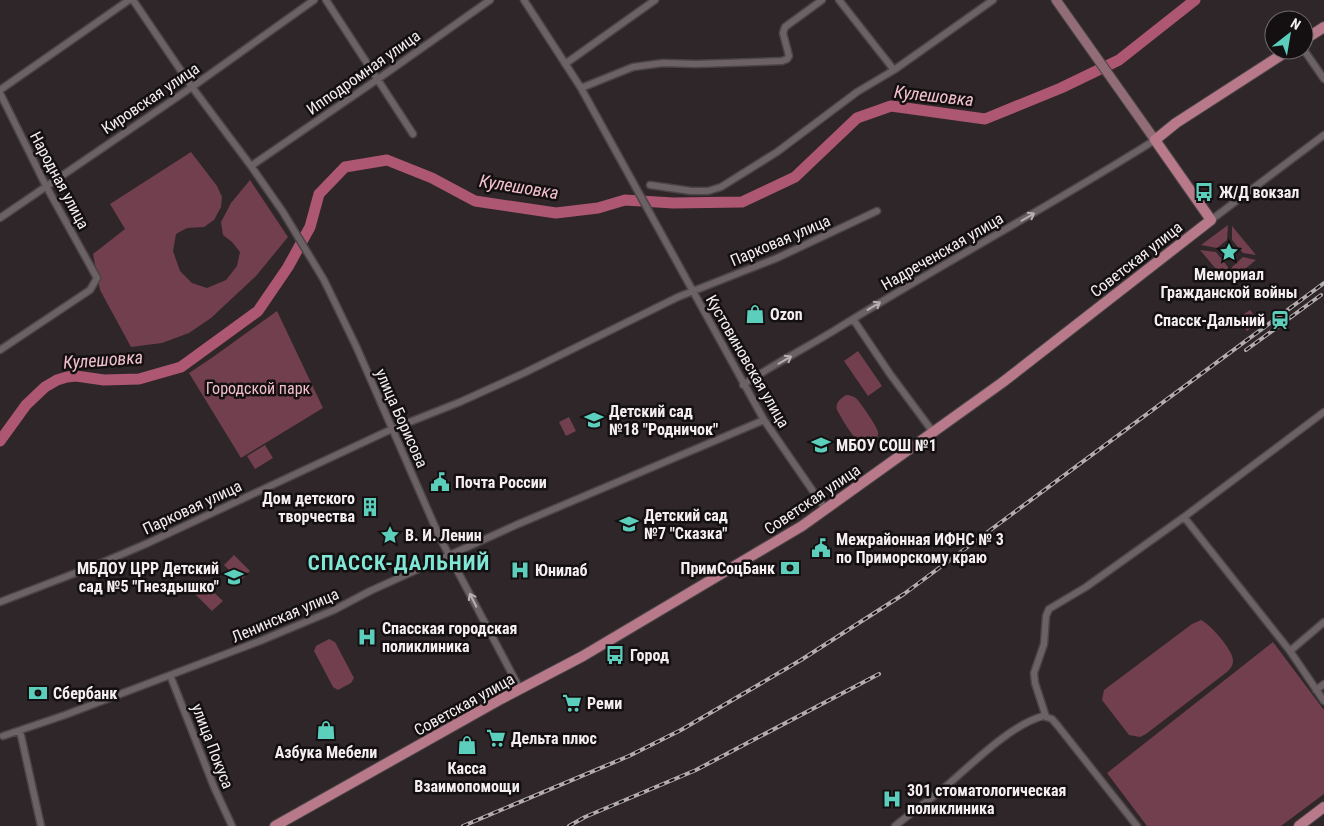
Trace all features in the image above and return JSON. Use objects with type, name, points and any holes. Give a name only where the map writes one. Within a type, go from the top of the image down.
[{"type":"main road","points":[[1056,0],[1211,220]]},
{"type":"main road","points":[[1155,140],[1176,123],[1274,60]]},
{"type":"main road","name":"Советская улица","points":[[275,826],[520,689],[583,656],[750,558],[826,510],[1003,382],[1211,220]]},
{"type":"main road","points":[[1299,826],[1324,807]]},
{"type":"street","points":[[0,92],[128,0]]},
{"type":"street","points":[[133,0],[192,86],[251,166]]},
{"type":"street","name":"Кировская улица","points":[[0,218],[314,0]]},
{"type":"street","points":[[326,0],[413,134]]},
{"type":"street","name":"Ипподромная улица","points":[[251,166],[490,0]]},
{"type":"street","points":[[524,0],[581,88],[633,67],[663,63],[696,64],[787,60],[789,56],[783,33],[785,27],[822,0]]},
{"type":"street","points":[[839,0],[894,70]]},
{"type":"street","points":[[650,186],[691,192],[717,189],[777,152],[857,92],[894,70],[993,0]]},
{"type":"street","points":[[565,64],[651,1]]},
{"type":"street","points":[[1311,60],[1324,79]]},
{"type":"street","name":"Кустовиновская улица","points":[[581,88],[743,385],[764,420],[826,510]]},
{"type":"street","name":"Народная улица","points":[[0,92],[46,186],[97,278],[90,290],[0,350]]},
{"type":"street","name":"Советская улица","points":[[1211,220],[1324,136]]},
{"type":"street","name":"Надреченская улица","points":[[743,385],[895,293],[1090,181],[1155,140]]},
{"type":"street","name":"улица Борисова","points":[[251,166],[315,264],[356,346],[440,538],[520,689]]},
{"type":"street","name":"Парковая улица","points":[[0,602],[148,543],[392,429],[460,402],[655,308],[776,258],[877,211]]},
{"type":"street","points":[[853,319],[890,374],[933,432]]},
{"type":"street","points":[[1137,826],[1058,726],[1046,717],[1035,683],[1034,673],[1044,644],[1046,616],[1049,609],[1086,587],[1184,517],[1324,412]]},
{"type":"street","name":"Ленинская улица","points":[[3,736],[170,675],[326,614],[450,555],[764,420]]},
{"type":"street","points":[[1184,517],[1290,651],[1324,701]]},
{"type":"street","points":[[1290,651],[1324,622]]},
{"type":"street","name":"улица Покуса","points":[[170,675],[217,794],[232,826]]},
{"type":"street","points":[[1316,690],[1324,684]]},
{"type":"street","points":[[895,826],[999,741],[1028,722],[1046,717]]},
{"type":"street","points":[[20,731],[41,826]]},
{"type":"green space","points":[[191,152],[217,186],[222,197],[221,207],[214,220],[204,227],[187,228],[176,234],[173,251],[180,271],[192,283],[207,288],[226,280],[237,266],[240,252],[223,235],[221,222],[231,203],[250,180],[288,237],[256,276],[211,318],[189,333],[162,343],[131,347],[100,290],[93,254],[125,229],[110,204]]},
{"type":"green space","points":[[1228,225],[1227,240],[1217,248],[1201,245]]},
{"type":"green space","points":[[1232,226],[1256,255],[1243,253],[1232,240]]},
{"type":"green space","points":[[1200,250],[1216,252],[1228,267],[1226,281]]},
{"type":"green space","points":[[1243,257],[1256,260],[1230,281],[1232,267]]},
{"type":"green space","points":[[1250,310],[1259,322],[1247,331],[1238,318]]},
{"type":"green space","name":"Городской парк","points":[[277,311],[323,408],[241,458],[189,373]]},
{"type":"green space","points":[[858,351],[882,386],[868,396],[844,361]]},
{"type":"green space","points":[[846,395],[857,399],[875,425],[878,435],[873,442],[868,444],[862,443],[857,439],[837,410],[837,403]]},
{"type":"green space","points":[[569,417],[576,431],[566,436],[559,422]]},
{"type":"green space","points":[[265,445],[273,458],[255,469],[247,456]]},
{"type":"green space","points":[[234,555],[250,571],[240,581],[224,565]]},
{"type":"green space","points":[[203,582],[223,601],[212,611],[193,592]]},
{"type":"green space","points":[[1201,620],[1215,632],[1230,651],[1233,661],[1231,667],[1146,734],[1140,737],[1129,735],[1102,700],[1104,690],[1192,624]]},
{"type":"green space","points":[[329,639],[335,642],[354,678],[351,683],[338,690],[333,687],[314,651],[316,646]]},
{"type":"green space","points":[[1273,642],[1324,710],[1324,794],[1281,826],[1147,826],[1107,773]]},
{"type":"waterway","name":"Кулешовка","points":[[0,441],[26,405],[45,387],[57,380],[76,376],[104,380],[139,379],[181,367],[258,311],[288,267],[310,227],[319,194],[345,167],[387,160],[432,178],[475,201],[556,213],[598,208],[625,200],[673,203],[742,202],[795,177],[857,118],[891,106],[985,119],[1061,88],[1119,60],[1195,0]]},
{"type":"railway","points":[[463,826],[629,756],[681,730],[801,660],[904,594],[1324,283]]},
{"type":"railway","points":[[1246,350],[1321,295]]},
{"type":"railway","points":[[569,826],[585,817],[696,770],[879,674]]},
{"type":"place","name":"Ж/Д вокзал","points":[[1204,192]]},
{"type":"place","name":"Мемориал Гражданской войны","points":[[1229,252]]},
{"type":"place","name":"Ozon","points":[[755,314]]},
{"type":"place","name":"Спасск-Дальний","points":[[1280,320]]},
{"type":"place","name":"Детский сад №18 \"Родничок\"","points":[[594,420]]},
{"type":"place","name":"МБОУ СОШ №1","points":[[821,445]]},
{"type":"place","name":"Почта России","points":[[440,482]]},
{"type":"place","name":"Дом детского творчества","points":[[370,507]]},
{"type":"place","name":"Детский сад №7 \"Сказка\"","points":[[629,524]]},
{"type":"place","name":"В. И. Ленин","points":[[390,535]]},
{"type":"place","name":"Межрайонная ИФНС № 3 по Приморскому краю","points":[[821,548]]},
{"type":"place","name":"ПримСоцБанк","points":[[790,568]]},
{"type":"place","name":"Юнилаб","points":[[520,570]]},
{"type":"place","name":"МБДОУ ЦРР Детский сад №5 \"Гнездышко\"","points":[[234,577]]},
{"type":"place","name":"Спасская городская поликлиника","points":[[367,637]]},
{"type":"place","name":"Город","points":[[615,655]]},
{"type":"place","name":"Сбербанк","points":[[38,693]]},
{"type":"place","name":"Реми","points":[[572,703]]},
{"type":"place","name":"Азбука Мебели","points":[[326,730]]},
{"type":"place","name":"Дельта плюс","points":[[496,738]]},
{"type":"place","name":"Касса Взаимопомощи","points":[[467,745]]},
{"type":"place","name":"301 стоматологическая поликлиника","points":[[892,799]]},
{"type":"district","name":"СПАССК-ДАЛЬНИЙ","points":[[399,563]]}]
